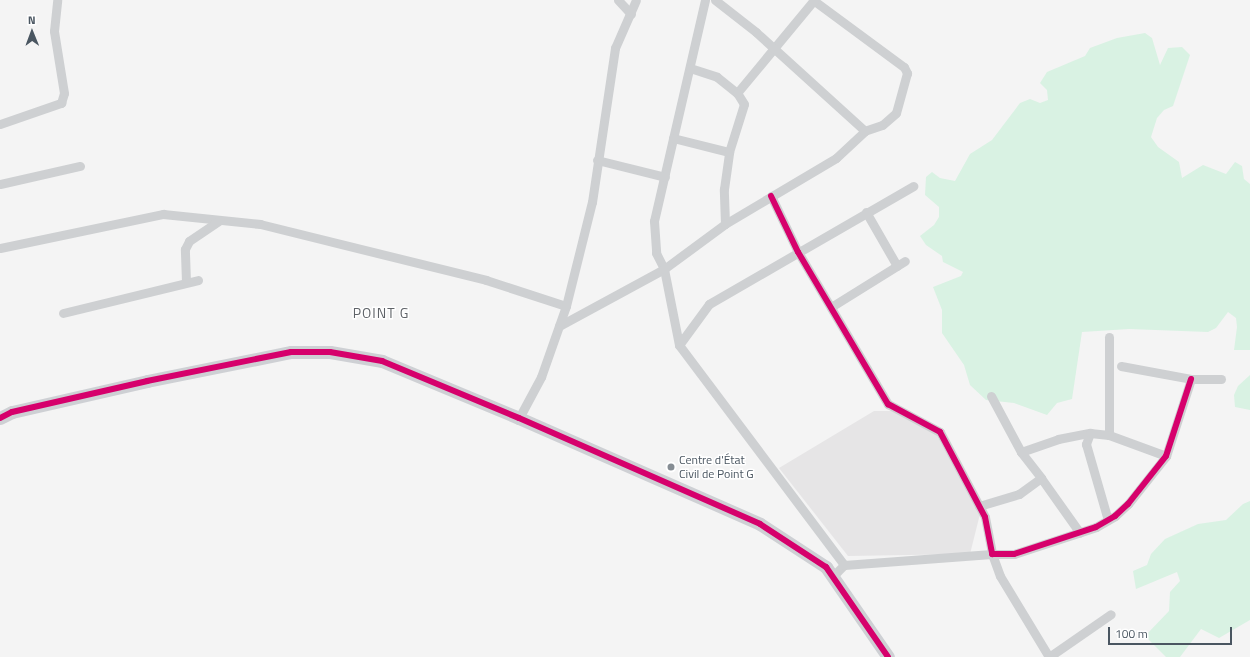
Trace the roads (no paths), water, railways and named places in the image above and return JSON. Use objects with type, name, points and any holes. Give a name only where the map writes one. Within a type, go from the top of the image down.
[{"type":"street","points":[[0,124],[61,103],[64,93],[54,31],[57,0]]},
{"type":"street","points":[[618,0],[631,14]]},
{"type":"street","points":[[519,418],[542,377],[566,306],[592,202],[597,160],[615,48],[636,0]]},
{"type":"street","points":[[705,0],[654,221],[656,253],[664,269],[680,345],[844,565]]},
{"type":"street","points":[[715,0],[775,48],[865,131]]},
{"type":"street","points":[[559,326],[664,269],[725,224],[836,158],[865,131],[882,125],[896,113],[907,73],[904,67],[813,0],[737,93]]},
{"type":"street","points":[[690,68],[717,77],[737,93],[744,104],[729,152],[724,188],[725,224]]},
{"type":"street","points":[[673,138],[729,152]]},
{"type":"street","points":[[597,160],[665,177]]},
{"type":"street","points":[[0,184],[80,166]]},
{"type":"street","points":[[680,345],[709,304],[913,186]]},
{"type":"street","points":[[771,196],[798,252],[888,404],[940,432],[984,517],[992,554],[1000,576],[1049,657],[1111,614]]},
{"type":"street","points":[[831,307],[901,263],[866,212]]},
{"type":"street","points":[[0,248],[163,214],[260,224],[486,280],[566,306]]},
{"type":"street","points":[[186,282],[185,249],[190,241],[220,220]]},
{"type":"street","points":[[63,313],[198,280]]},
{"type":"street","points":[[1109,337],[1109,435]]},
{"type":"street","points":[[0,418],[12,412],[147,381],[291,352],[330,352],[382,361],[519,418],[760,524],[806,552],[826,567],[888,657]]},
{"type":"street","points":[[1121,366],[1190,379],[1221,379]]},
{"type":"street","points":[[833,576],[844,565],[992,554],[1014,554],[1080,532],[1108,520],[1128,504],[1166,456],[1190,379]]},
{"type":"street","points":[[991,396],[1021,452],[1080,532]]},
{"type":"street","points":[[1090,433],[1086,444],[1108,520]]},
{"type":"street","points":[[1021,452],[1058,439],[1090,433],[1109,435],[1166,456]]},
{"type":"street","points":[[979,506],[1019,494],[1041,478]]},
{"type":"place","name":"Centre d'État Civil de Point G","points":[[671,467]]},
{"type":"district","name":"POINT G","points":[[381,313]]}]
